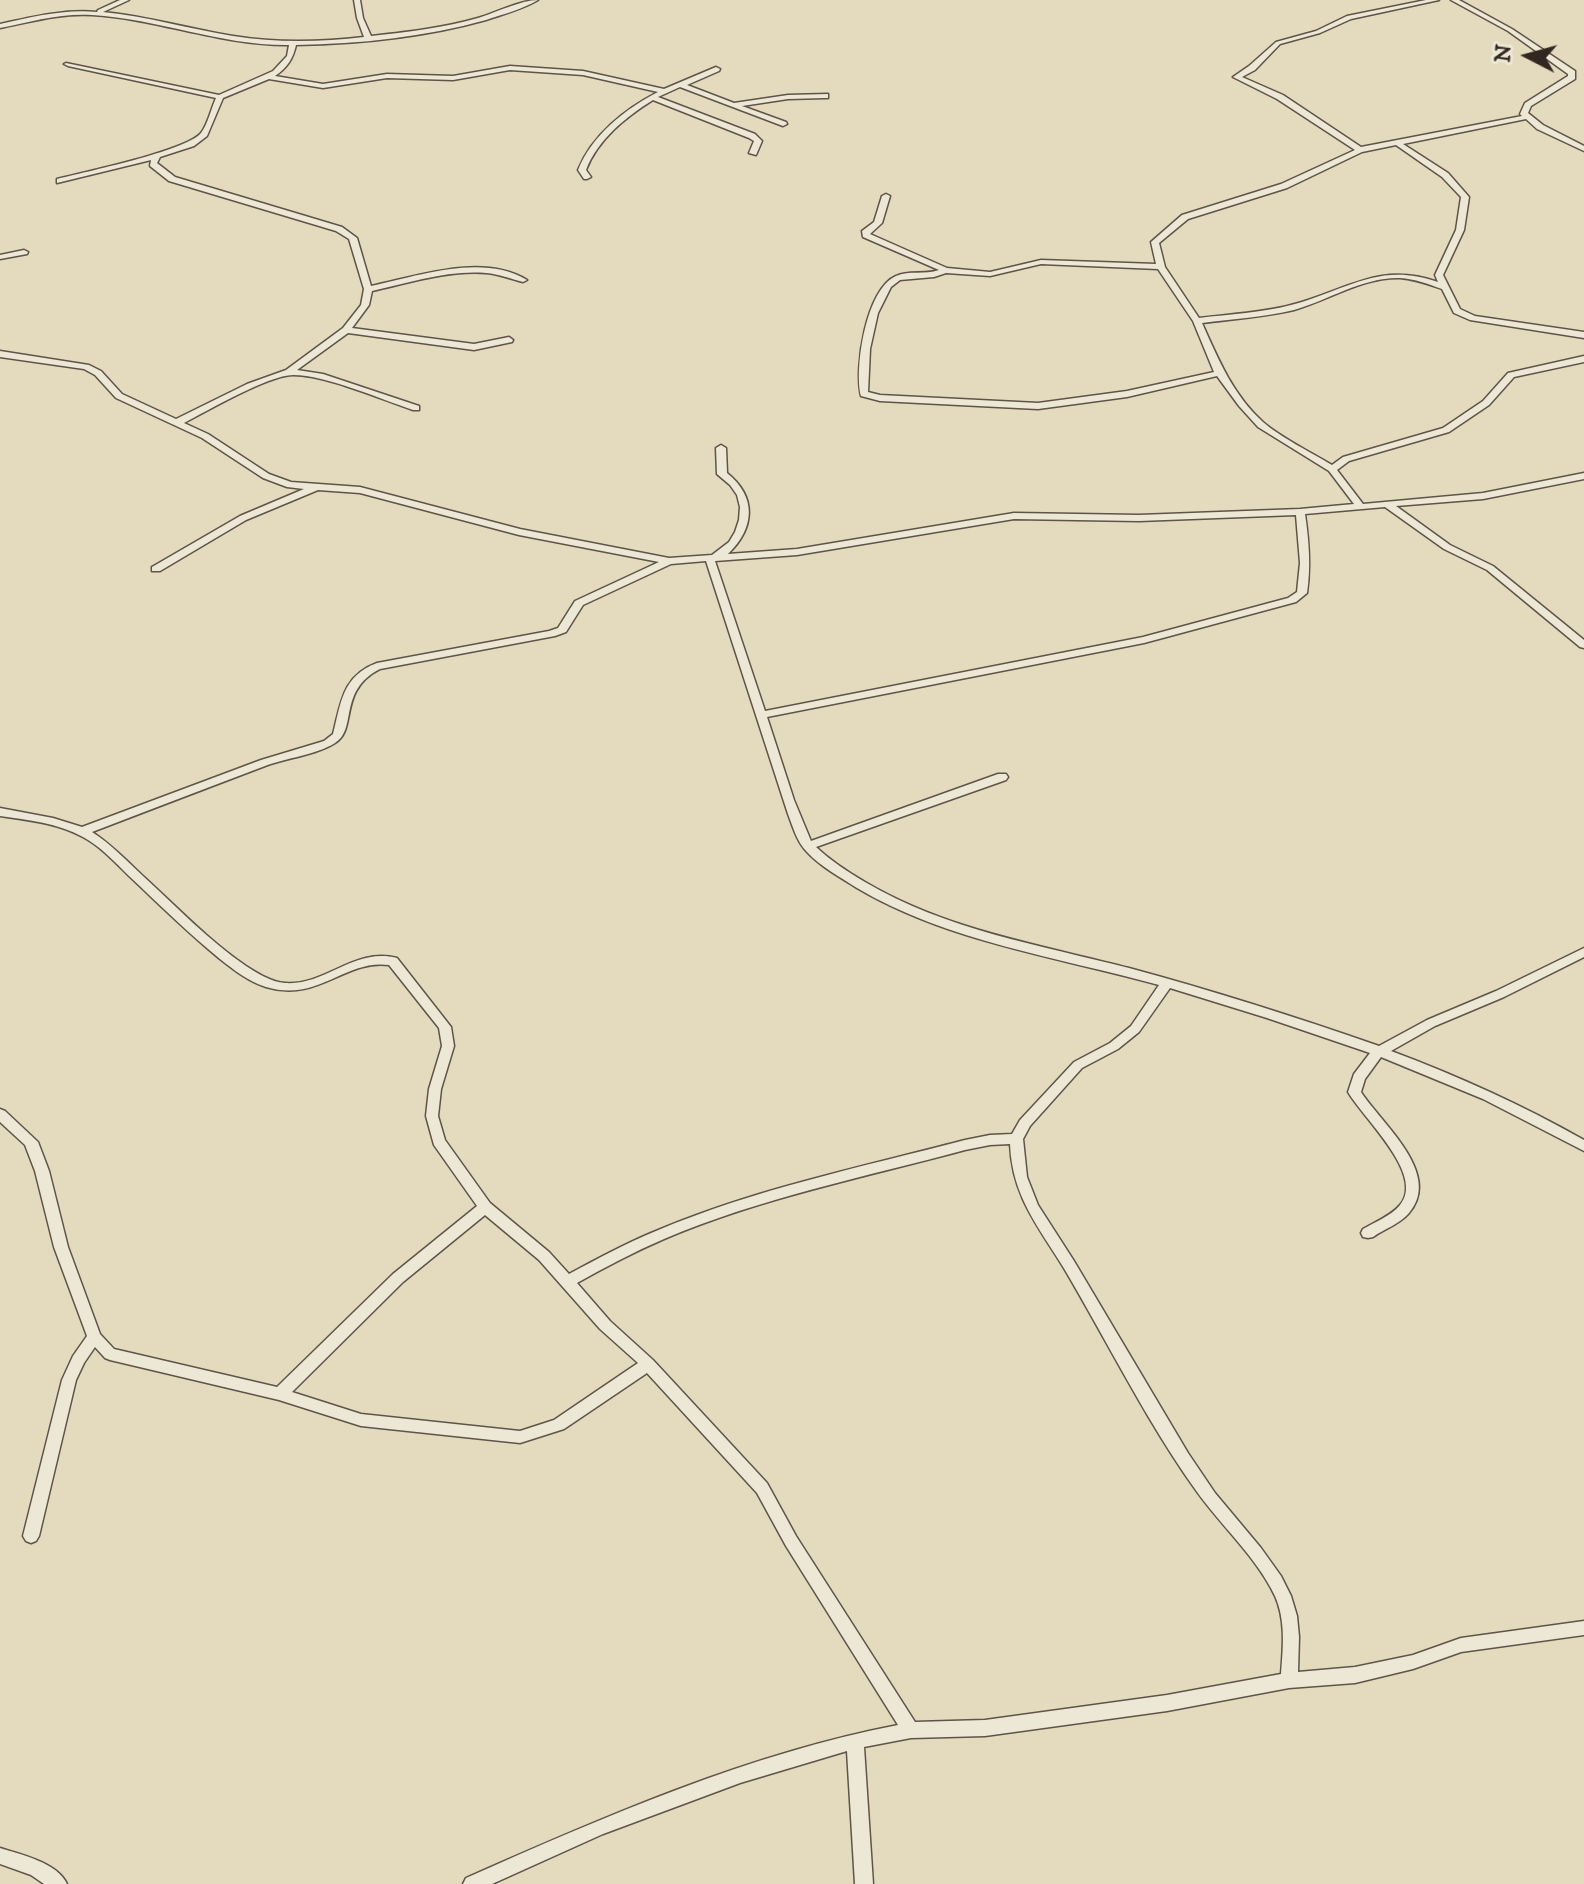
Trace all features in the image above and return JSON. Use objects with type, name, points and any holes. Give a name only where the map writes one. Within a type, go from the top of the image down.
[{"type":"street","points":[[91,13],[126,0]]},
{"type":"street","points":[[357,0],[368,38]]},
{"type":"street","points":[[0,26],[45,16],[91,13],[250,41],[293,44],[368,38],[467,22],[535,0]]},
{"type":"street","points":[[1360,150],[1280,97],[1237,77],[1252,68],[1278,43],[1318,32],[1349,17],[1436,0]]},
{"type":"street","points":[[1454,0],[1510,30],[1564,66],[1572,77],[1528,105],[1524,110],[1526,117]]},
{"type":"street","points":[[68,64],[220,97],[268,77],[287,63],[293,44]]},
{"type":"street","points":[[1564,66],[1582,67]]},
{"type":"street","points":[[268,77],[323,86],[387,76],[453,78],[510,68],[583,73],[649,85],[664,91]]},
{"type":"street","points":[[587,177],[582,170],[584,160],[606,133],[664,91],[683,86],[716,69]]},
{"type":"street","points":[[683,86],[783,124]]},
{"type":"street","points":[[731,105],[788,97],[825,96]]},
{"type":"street","points":[[60,181],[191,144],[204,134],[220,97]]},
{"type":"street","points":[[654,98],[752,136],[758,141],[753,153]]},
{"type":"street","points":[[1360,506],[1332,469],[1261,425],[1219,373],[1197,321],[1161,267],[1155,242],[1185,217],[1284,186],[1360,150],[1396,142],[1526,117],[1584,149]]},
{"type":"street","points":[[1396,142],[1445,175],[1465,197],[1460,230],[1439,275],[1457,311],[1463,315],[1584,335]]},
{"type":"street","points":[[157,156],[153,164],[172,179],[339,229],[353,238],[368,289],[365,305],[346,330],[289,372],[250,386],[176,423]]},
{"type":"street","points":[[886,196],[878,223],[866,231],[866,235],[945,270],[990,274],[1041,262],[1161,267]]},
{"type":"street","points":[[0,257],[24,252]]},
{"type":"street","points":[[368,289],[468,270],[493,270],[523,280]]},
{"type":"street","points":[[945,270],[935,275],[904,276],[887,286],[871,320],[862,379],[864,394],[880,398],[1038,406],[1127,394],[1219,373]]},
{"type":"street","points":[[1197,321],[1290,308],[1366,279],[1382,276],[1416,275],[1446,287]]},
{"type":"street","points":[[346,330],[474,347],[509,340]]},
{"type":"street","points":[[0,354],[86,367],[98,373],[119,396],[205,436],[266,476],[290,485],[360,490],[519,532],[669,561],[797,552],[1014,516],[1139,518],[1300,512],[1483,496],[1584,476]]},
{"type":"street","points":[[1332,469],[1346,459],[1446,430],[1486,403],[1511,375],[1584,359]]},
{"type":"street","points":[[289,372],[320,376],[416,408]]},
{"type":"street","points":[[710,560],[725,554],[733,545],[747,512],[743,495],[722,474],[721,448]]},
{"type":"street","points":[[156,569],[243,518],[317,486]]},
{"type":"street","points":[[1388,505],[1447,547],[1490,568],[1584,645]]},
{"type":"street","points":[[761,715],[1144,640],[1292,600],[1302,593],[1304,580],[1305,546],[1300,512]]},
{"type":"street","points":[[710,560],[808,846],[862,887],[933,919],[990,938],[1167,983],[1378,1052],[1553,1126],[1584,1146]]},
{"type":"street","points":[[83,831],[265,762],[328,743],[338,736],[351,688],[361,672],[377,666],[551,634],[562,630],[579,603],[669,561]]},
{"type":"street","points":[[808,846],[1002,777]]},
{"type":"street","points":[[0,812],[83,831],[113,854],[213,945],[267,984],[287,988],[306,986],[372,959],[393,961],[445,1027],[448,1046],[435,1089],[432,1116],[439,1141],[485,1207],[569,1281],[605,1325],[648,1364],[762,1488],[791,1541],[911,1730]]},
{"type":"street","points":[[1368,1233],[1404,1210],[1413,1197],[1413,1179],[1398,1148],[1363,1109],[1354,1092],[1359,1077],[1378,1052],[1431,1023],[1500,994],[1584,952]]},
{"type":"street","points":[[1167,983],[1135,1029],[1114,1046],[1078,1065],[1033,1113],[1016,1139],[1015,1162],[1032,1212],[1066,1259],[1173,1443],[1221,1514],[1264,1565],[1283,1594],[1291,1620],[1289,1680]]},
{"type":"street","points":[[0,1114],[31,1142],[42,1171],[61,1247],[94,1337],[110,1354],[279,1394],[361,1420],[520,1437],[559,1425],[648,1364]]},
{"type":"street","points":[[569,1281],[611,1255],[726,1212],[965,1145],[1016,1139]]},
{"type":"street","points":[[279,1394],[319,1360],[392,1284],[440,1241],[485,1207]]},
{"type":"street","points":[[31,1536],[69,1380],[94,1337]]},
{"type":"street","points":[[472,1884],[600,1827],[684,1795],[855,1741],[911,1730],[985,1728],[1167,1703],[1289,1680],[1355,1675],[1413,1662],[1461,1645],[1584,1628]]},
{"type":"street","points":[[855,1741],[864,1884]]},
{"type":"street","points":[[0,1856],[36,1868],[58,1884]]}]
